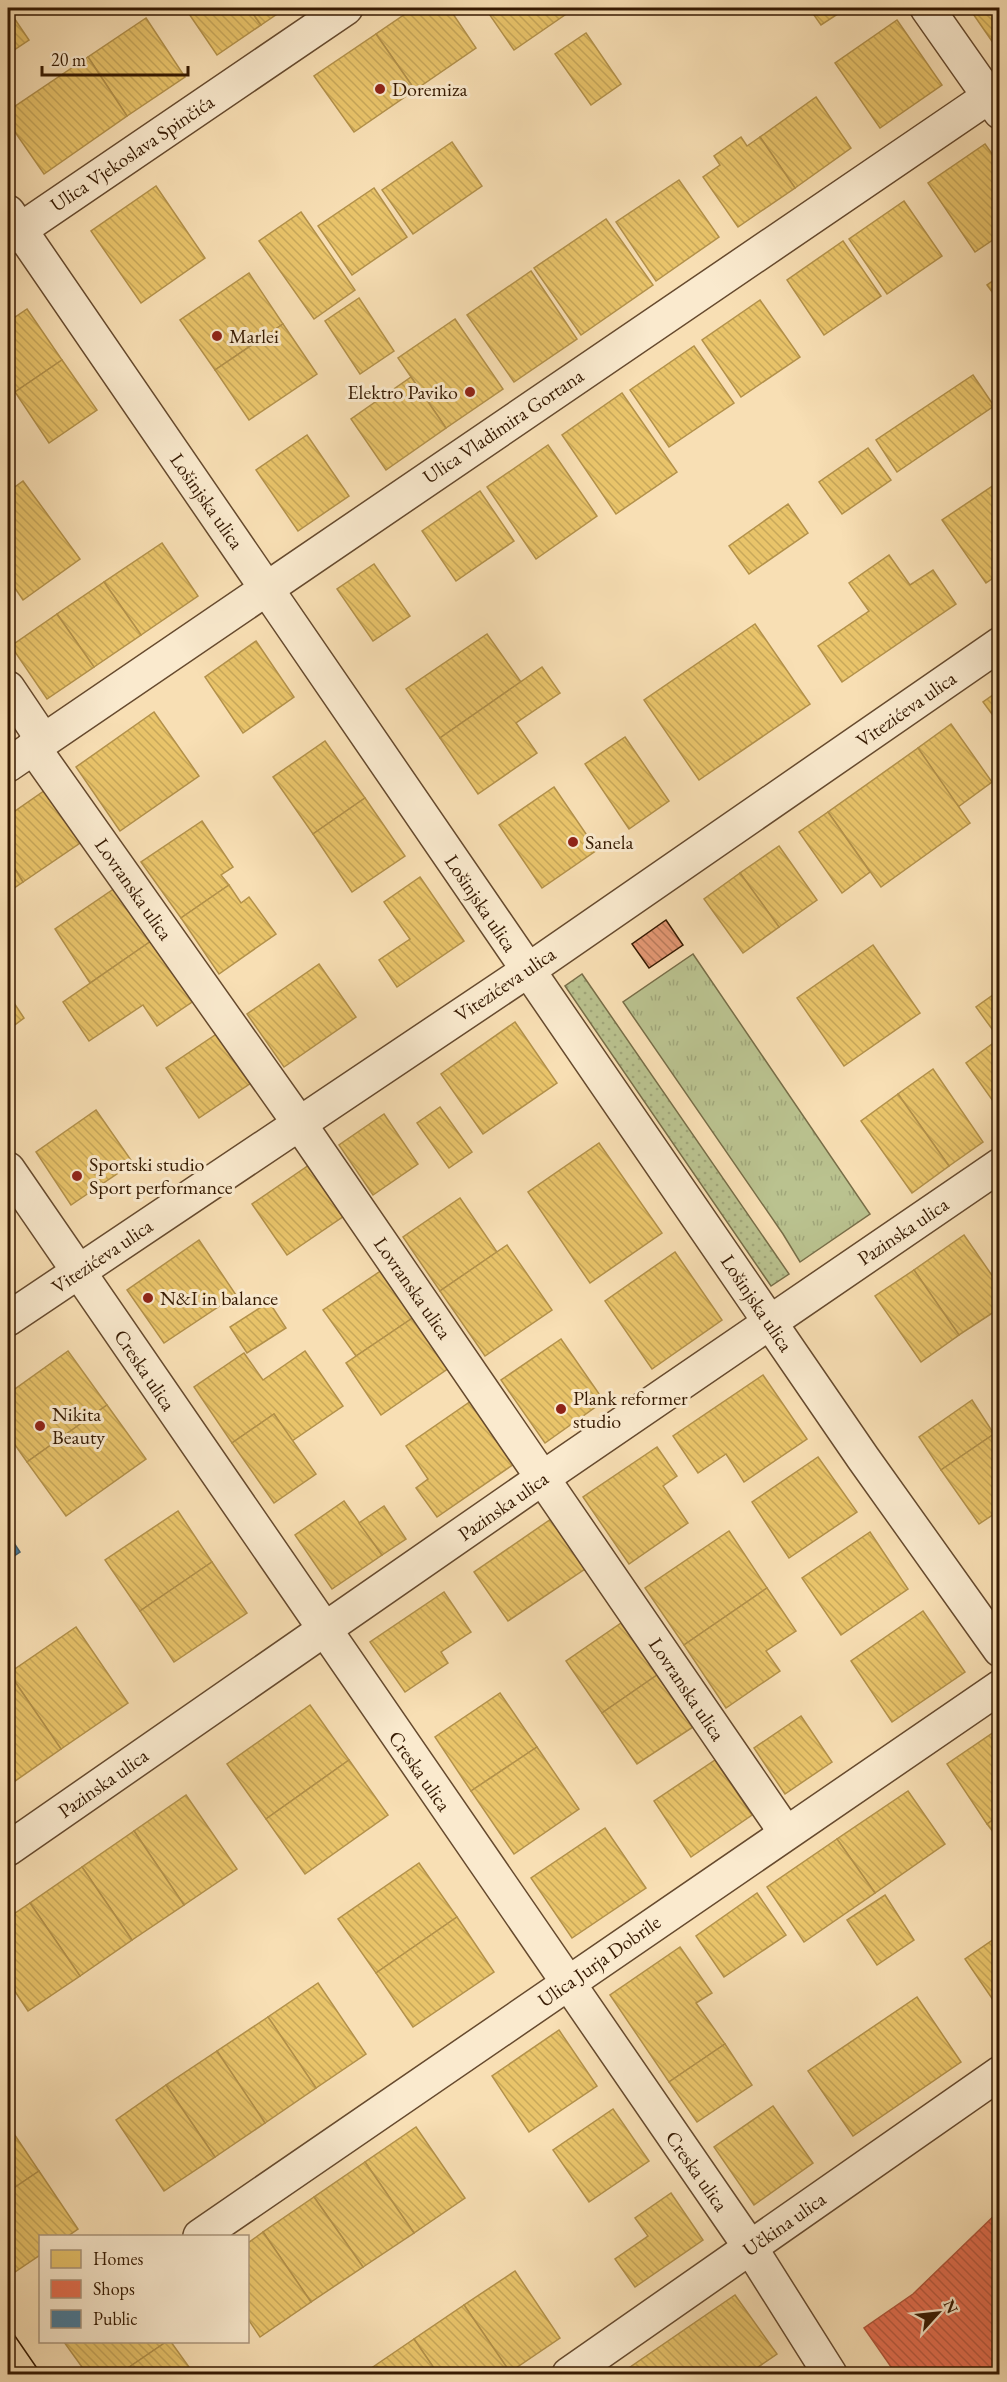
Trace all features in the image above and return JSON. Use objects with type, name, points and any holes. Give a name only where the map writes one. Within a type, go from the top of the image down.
[{"type":"street","name":"Ulica Vjekoslava Spinčića","points":[[12,226],[346,8]]},
{"type":"street","points":[[927,8],[996,99]]},
{"type":"street","name":"Ulica Vladimira Gortana","points":[[28,751],[267,587],[996,99]]},
{"type":"street","name":"Lošinjska ulica","points":[[12,226],[267,587],[863,1458],[999,1650]]},
{"type":"street","name":"Vitezićeva ulica","points":[[8,1319],[527,970],[999,644]]},
{"type":"street","name":"Lovranska ulica","points":[[8,688],[28,751],[299,1123],[786,1833]]},
{"type":"street","name":"Pazinska ulica","points":[[8,1850],[999,1165]]},
{"type":"street","name":"Creska ulica","points":[[8,1169],[750,2247],[830,2374]]},
{"type":"street","name":"Ulica Jurja Dobrile","points":[[201,2235],[999,1687]]},
{"type":"street","name":"Učkina ulica","points":[[568,2374],[999,2073]]},
{"type":"green space","points":[[693,954],[870,1214],[800,1262],[623,1002]]},
{"type":"green space","points":[[582,974],[789,1274],[771,1286],[565,986]]},
{"type":"building: Homes","points":[[185,8],[249,8],[261,25],[217,55]]},
{"type":"building: Homes","points":[[249,8],[286,8],[261,25]]},
{"type":"building: Homes","points":[[414,8],[449,8],[476,48],[415,90],[376,34]]},
{"type":"building: Homes","points":[[485,8],[575,8],[514,50]]},
{"type":"building: Homes","points":[[809,8],[847,8],[821,25]]},
{"type":"building: Homes","points":[[969,8],[1000,8],[1000,45],[996,47]]},
{"type":"building: Homes","points":[[8,9],[29,40],[8,54]]},
{"type":"building: Homes","points":[[146,18],[185,77],[127,116],[88,57]]},
{"type":"building: Homes","points":[[897,20],[942,85],[880,128],[835,63]]},
{"type":"building: Homes","points":[[586,33],[621,84],[591,105],[555,54]]},
{"type":"building: Homes","points":[[376,34],[415,90],[354,132],[314,76]]},
{"type":"building: Homes","points":[[88,57],[127,116],[44,174],[8,122],[8,111]]},
{"type":"building: Homes","points":[[816,97],[851,148],[795,188],[760,137]]},
{"type":"building: Homes","points":[[741,137],[747,146],[760,137],[795,188],[738,227],[703,177],[720,165],[714,156]]},
{"type":"building: Homes","points":[[452,142],[482,186],[413,234],[382,190]]},
{"type":"building: Homes","points":[[985,144],[1000,165],[1000,235],[975,252],[928,183]]},
{"type":"building: Homes","points":[[679,180],[719,237],[656,281],[616,222]]},
{"type":"building: Homes","points":[[156,186],[205,258],[141,303],[91,231]]},
{"type":"building: Homes","points":[[374,188],[407,237],[352,275],[318,226]]},
{"type":"building: Homes","points":[[904,201],[942,256],[887,294],[849,239]]},
{"type":"building: Homes","points":[[301,212],[355,290],[314,319],[259,241]]},
{"type":"building: Homes","points":[[606,219],[653,285],[581,335],[534,268]]},
{"type":"building: Homes","points":[[843,241],[881,296],[824,335],[787,280]]},
{"type":"building: Homes","points":[[531,271],[577,339],[514,382],[467,315]]},
{"type":"building: Homes","points":[[249,273],[283,324],[215,370],[180,320]]},
{"type":"building: Homes","points":[[1000,276],[1000,303],[987,285]]},
{"type":"building: Homes","points":[[359,298],[394,351],[360,374],[325,321]]},
{"type":"building: Homes","points":[[760,300],[800,357],[741,397],[702,340]]},
{"type":"building: Homes","points":[[27,309],[62,360],[15,392],[8,381],[8,322]]},
{"type":"building: Homes","points":[[455,319],[503,389],[446,428],[398,358]]},
{"type":"building: Homes","points":[[283,324],[317,374],[249,420],[215,370]]},
{"type":"building: Homes","points":[[694,346],[734,403],[669,447],[630,390]]},
{"type":"building: Homes","points":[[62,360],[97,410],[49,443],[15,392]]},
{"type":"building: Homes","points":[[973,375],[994,406],[897,472],[876,440]]},
{"type":"building: Homes","points":[[411,377],[446,428],[386,470],[351,419]]},
{"type":"building: Homes","points":[[622,393],[677,472],[616,514],[562,435]]},
{"type":"building: Homes","points":[[307,435],[349,496],[298,531],[256,470]]},
{"type":"building: Homes","points":[[548,445],[597,516],[536,559],[487,487]]},
{"type":"building: Homes","points":[[868,448],[891,480],[842,514],[819,482]]},
{"type":"building: Homes","points":[[23,481],[80,559],[23,600],[8,578],[8,492]]},
{"type":"building: Homes","points":[[1000,481],[1000,573],[986,583],[942,520]]},
{"type":"building: Homes","points":[[480,491],[514,541],[456,581],[422,531]]},
{"type":"building: Homes","points":[[788,504],[808,533],[749,574],[729,546]]},
{"type":"building: Homes","points":[[162,543],[198,596],[141,635],[104,582]]},
{"type":"building: Homes","points":[[889,555],[910,585],[933,570],[956,604],[842,682],[818,646],[869,611],[849,583]]},
{"type":"building: Homes","points":[[374,564],[410,616],[373,641],[337,589]]},
{"type":"building: Homes","points":[[104,582],[141,635],[94,667],[57,614]]},
{"type":"building: Homes","points":[[57,614],[94,667],[47,699],[11,646]]},
{"type":"building: Homes","points":[[755,624],[810,704],[699,780],[644,700]]},
{"type":"building: Homes","points":[[487,634],[521,682],[440,738],[406,689]]},
{"type":"building: Homes","points":[[256,641],[294,697],[243,733],[205,677]]},
{"type":"building: Homes","points":[[542,667],[560,693],[516,723],[537,753],[478,794],[440,738]]},
{"type":"building: Homes","points":[[1000,690],[1000,725],[983,702]]},
{"type":"building: Homes","points":[[154,712],[199,776],[120,831],[76,767]]},
{"type":"building: Homes","points":[[951,724],[992,782],[958,807],[918,748]]},
{"type":"building: Homes","points":[[625,737],[669,801],[629,829],[585,764]]},
{"type":"building: Homes","points":[[325,741],[365,798],[313,834],[273,777]]},
{"type":"building: Homes","points":[[918,748],[970,823],[881,887],[828,812]]},
{"type":"building: Homes","points":[[51,786],[86,839],[23,882],[8,858],[8,816]]},
{"type":"building: Homes","points":[[554,787],[597,850],[542,888],[499,825]]},
{"type":"building: Homes","points":[[365,798],[405,856],[352,892],[313,834]]},
{"type":"building: Homes","points":[[828,812],[870,872],[842,893],[799,832]]},
{"type":"building: Homes","points":[[202,821],[233,867],[221,875],[229,885],[181,918],[141,862]]},
{"type":"building: Homes","points":[[779,846],[817,900],[779,927],[740,873]]},
{"type":"building: Homes","points":[[8,858],[23,882],[8,892]]},
{"type":"building: Homes","points":[[740,873],[779,927],[743,953],[704,899]]},
{"type":"building: Homes","points":[[420,877],[464,941],[397,987],[379,960],[410,939],[384,902]]},
{"type":"building: Homes","points":[[229,885],[241,903],[249,897],[276,934],[219,974],[181,918]]},
{"type":"building: Homes","points":[[118,886],[154,939],[90,983],[55,929]]},
{"type":"building: Homes","points":[[154,939],[195,1000],[157,1026],[143,1005],[89,1041],[63,1002]]},
{"type":"building: Homes","points":[[873,945],[920,1013],[844,1066],[797,998]]},
{"type":"building: Homes","points":[[319,964],[356,1017],[284,1067],[247,1014]]},
{"type":"building: Homes","points":[[1000,990],[1000,1040],[976,1007]]},
{"type":"building: Homes","points":[[8,994],[24,1018],[8,1030]]},
{"type":"building: Homes","points":[[515,1022],[557,1083],[483,1134],[441,1074]]},
{"type":"building: Homes","points":[[218,1033],[251,1083],[199,1118],[166,1068]]},
{"type":"building: Homes","points":[[1000,1040],[1000,1111],[966,1063]]},
{"type":"building: Homes","points":[[933,1069],[983,1142],[949,1166],[898,1094]]},
{"type":"building: Homes","points":[[898,1094],[949,1166],[912,1193],[861,1121]]},
{"type":"building: Homes","points":[[440,1107],[472,1152],[449,1168],[417,1123]]},
{"type":"building: Homes","points":[[96,1110],[133,1163],[71,1205],[36,1152]]},
{"type":"building: Homes","points":[[384,1114],[418,1164],[373,1195],[339,1145]]},
{"type":"building: Homes","points":[[599,1143],[662,1233],[590,1283],[528,1192]]},
{"type":"building: Homes","points":[[309,1165],[344,1216],[287,1255],[252,1204]]},
{"type":"building: Homes","points":[[460,1198],[497,1252],[440,1291],[403,1237]]},
{"type":"building: Homes","points":[[964,1235],[1000,1287],[1000,1308],[959,1335],[914,1270]]},
{"type":"building: Homes","points":[[199,1240],[236,1295],[164,1343],[127,1290]]},
{"type":"building: Homes","points":[[507,1245],[552,1310],[485,1356],[440,1291]]},
{"type":"building: Homes","points":[[675,1252],[722,1320],[652,1369],[605,1301]]},
{"type":"building: Homes","points":[[382,1270],[414,1317],[356,1356],[323,1310]]},
{"type":"building: Homes","points":[[914,1270],[959,1335],[921,1362],[875,1296]]},
{"type":"building: Homes","points":[[269,1302],[286,1328],[247,1353],[230,1327]]},
{"type":"building: Homes","points":[[414,1317],[449,1368],[381,1415],[346,1363]]},
{"type":"building: Homes","points":[[561,1339],[604,1401],[545,1443],[501,1380]]},
{"type":"building: Homes","points":[[68,1351],[107,1405],[27,1462],[8,1435],[8,1394]]},
{"type":"building: Homes","points":[[305,1351],[343,1406],[292,1441],[274,1414],[232,1443],[194,1387],[244,1353],[263,1380]]},
{"type":"building: Homes","points":[[763,1375],[807,1439],[744,1482],[726,1454],[698,1473],[673,1436]]},
{"type":"building: Homes","points":[[972,1400],[994,1434],[941,1470],[919,1437]]},
{"type":"building: Homes","points":[[471,1401],[514,1464],[437,1517],[416,1488],[428,1479],[406,1446]]},
{"type":"building: Homes","points":[[107,1405],[146,1459],[66,1516],[27,1462]]},
{"type":"building: Homes","points":[[274,1414],[316,1474],[274,1503],[232,1443]]},
{"type":"building: Homes","points":[[994,1434],[1000,1441],[1000,1510],[979,1524],[941,1470]]},
{"type":"building: Homes","points":[[657,1447],[677,1476],[663,1486],[688,1523],[629,1564],[583,1497]]},
{"type":"building: Homes","points":[[818,1457],[857,1512],[789,1558],[752,1502]]},
{"type":"building: Homes","points":[[344,1501],[382,1555],[332,1589],[295,1535]]},
{"type":"building: Homes","points":[[384,1506],[406,1539],[382,1555],[359,1523]]},
{"type":"building: Homes","points":[[178,1511],[212,1562],[140,1611],[105,1560]]},
{"type":"building: Homes","points":[[551,1519],[585,1569],[508,1621],[474,1572]]},
{"type":"building: Homes","points":[[729,1531],[767,1588],[684,1645],[645,1588]]},
{"type":"building: Homes","points":[[870,1532],[908,1589],[841,1635],[802,1578]]},
{"type":"building: Homes","points":[[212,1562],[247,1613],[174,1662],[140,1611]]},
{"type":"building: Homes","points":[[767,1588],[796,1631],[766,1651],[780,1671],[726,1708],[684,1645]]},
{"type":"building: Homes","points":[[444,1592],[471,1632],[441,1652],[448,1663],[405,1692],[370,1642]]},
{"type":"building: Homes","points":[[923,1611],[965,1672],[892,1722],[851,1661]]},
{"type":"building: Homes","points":[[621,1623],[657,1675],[602,1713],[566,1661]]},
{"type":"building: Homes","points":[[76,1627],[128,1703],[61,1749],[9,1673]]},
{"type":"building: Homes","points":[[8,1674],[61,1749],[8,1786]]},
{"type":"building: Homes","points":[[657,1675],[693,1727],[637,1764],[602,1713]]},
{"type":"building: Homes","points":[[500,1693],[537,1747],[471,1791],[435,1737]]},
{"type":"building: Homes","points":[[310,1705],[349,1760],[266,1819],[227,1764]]},
{"type":"building: Homes","points":[[801,1716],[832,1762],[785,1794],[754,1748]]},
{"type":"building: Homes","points":[[1000,1728],[1000,1815],[987,1824],[947,1764]]},
{"type":"building: Homes","points":[[537,1747],[579,1809],[514,1854],[471,1791]]},
{"type":"building: Homes","points":[[349,1760],[388,1815],[305,1874],[266,1819]]},
{"type":"building: Homes","points":[[715,1760],[752,1815],[691,1857],[654,1801]]},
{"type":"building: Homes","points":[[908,1791],[945,1844],[875,1893],[837,1839]]},
{"type":"building: Homes","points":[[186,1795],[237,1869],[184,1905],[134,1831]]},
{"type":"building: Homes","points":[[1000,1815],[1000,1841],[987,1824]]},
{"type":"building: Homes","points":[[605,1828],[646,1888],[572,1938],[531,1878]]},
{"type":"building: Homes","points":[[134,1831],[184,1905],[132,1940],[82,1867]]},
{"type":"building: Homes","points":[[837,1839],[875,1893],[804,1942],[767,1887]]},
{"type":"building: Homes","points":[[419,1863],[457,1917],[376,1973],[338,1919]]},
{"type":"building: Homes","points":[[82,1867],[132,1940],[80,1976],[30,1903]]},
{"type":"building: Homes","points":[[757,1893],[786,1935],[724,1977],[696,1936]]},
{"type":"building: Homes","points":[[885,1895],[914,1940],[877,1965],[847,1920]]},
{"type":"building: Homes","points":[[30,1903],[80,1976],[28,2011],[8,1981],[8,1918]]},
{"type":"building: Homes","points":[[457,1917],[494,1972],[413,2027],[376,1973]]},
{"type":"building: Homes","points":[[1000,1935],[1000,2010],[965,1959]]},
{"type":"building: Homes","points":[[680,1947],[712,1993],[696,2003],[725,2044],[669,2082],[610,1995]]},
{"type":"building: Homes","points":[[318,1983],[366,2054],[316,2088],[268,2017]]},
{"type":"building: Homes","points":[[917,1997],[961,2062],[853,2136],[808,2071]]},
{"type":"building: Homes","points":[[268,2017],[316,2088],[265,2123],[217,2051]]},
{"type":"building: Homes","points":[[559,2030],[597,2086],[529,2132],[492,2076]]},
{"type":"building: Homes","points":[[725,2044],[752,2085],[697,2122],[669,2082]]},
{"type":"building: Homes","points":[[217,2051],[265,2123],[215,2157],[166,2085]]},
{"type":"building: Homes","points":[[166,2085],[215,2157],[164,2191],[116,2120]]},
{"type":"building: Homes","points":[[773,2106],[813,2163],[754,2205],[714,2147]]},
{"type":"building: Homes","points":[[613,2109],[649,2161],[589,2202],[553,2150]]},
{"type":"building: Homes","points":[[8,2125],[39,2171],[8,2192]]},
{"type":"building: Homes","points":[[416,2127],[465,2198],[414,2233],[365,2162]]},
{"type":"building: Homes","points":[[365,2162],[414,2233],[363,2267],[314,2197]]},
{"type":"building: Homes","points":[[39,2171],[78,2229],[69,2235],[39,2235],[39,2256],[15,2272],[8,2261],[8,2192]]},
{"type":"building: Homes","points":[[671,2193],[703,2240],[635,2287],[615,2259],[648,2236],[635,2218]]},
{"type":"building: Homes","points":[[314,2197],[363,2267],[311,2302],[263,2232]]},
{"type":"building: Homes","points":[[263,2232],[311,2302],[260,2337],[249,2320],[249,2242]]},
{"type":"building: Homes","points":[[515,2271],[560,2338],[510,2372],[464,2305]]},
{"type":"building: Homes","points":[[735,2295],[777,2354],[748,2374],[620,2374]]},
{"type":"building: Homes","points":[[464,2305],[510,2372],[507,2374],[438,2374],[414,2339]]},
{"type":"building: Homes","points":[[414,2339],[438,2374],[364,2373]]},
{"type":"building: Homes","points":[[65,2343],[165,2343],[119,2374],[87,2374]]},
{"type":"building: Homes","points":[[165,2343],[172,2343],[194,2374],[119,2374]]},
{"type":"building: Shops","points":[[1000,2210],[1000,2374],[896,2374],[864,2328],[913,2294]]},
{"type":"building: Public","points":[[8,1534],[20,1552],[8,1560]]},
{"type":"building: Other","points":[[666,920],[683,945],[649,968],[632,944]]},
{"type":"tram line","points":[[8,2326],[41,2374]]},
{"type":"place","name":"Doremiza","points":[[380,89]]},
{"type":"place","name":"Marlei","points":[[217,336]]},
{"type":"place","name":"Elektro Paviko","points":[[470,392]]},
{"type":"place","name":"Sanela","points":[[573,842]]},
{"type":"place","name":"Sportski studio Sport performance","points":[[77,1176]]},
{"type":"place","name":"N&I in balance","points":[[148,1298]]},
{"type":"place","name":"Plank reformer studio","points":[[561,1409]]},
{"type":"place","name":"Nikita Beauty","points":[[40,1426]]}]
